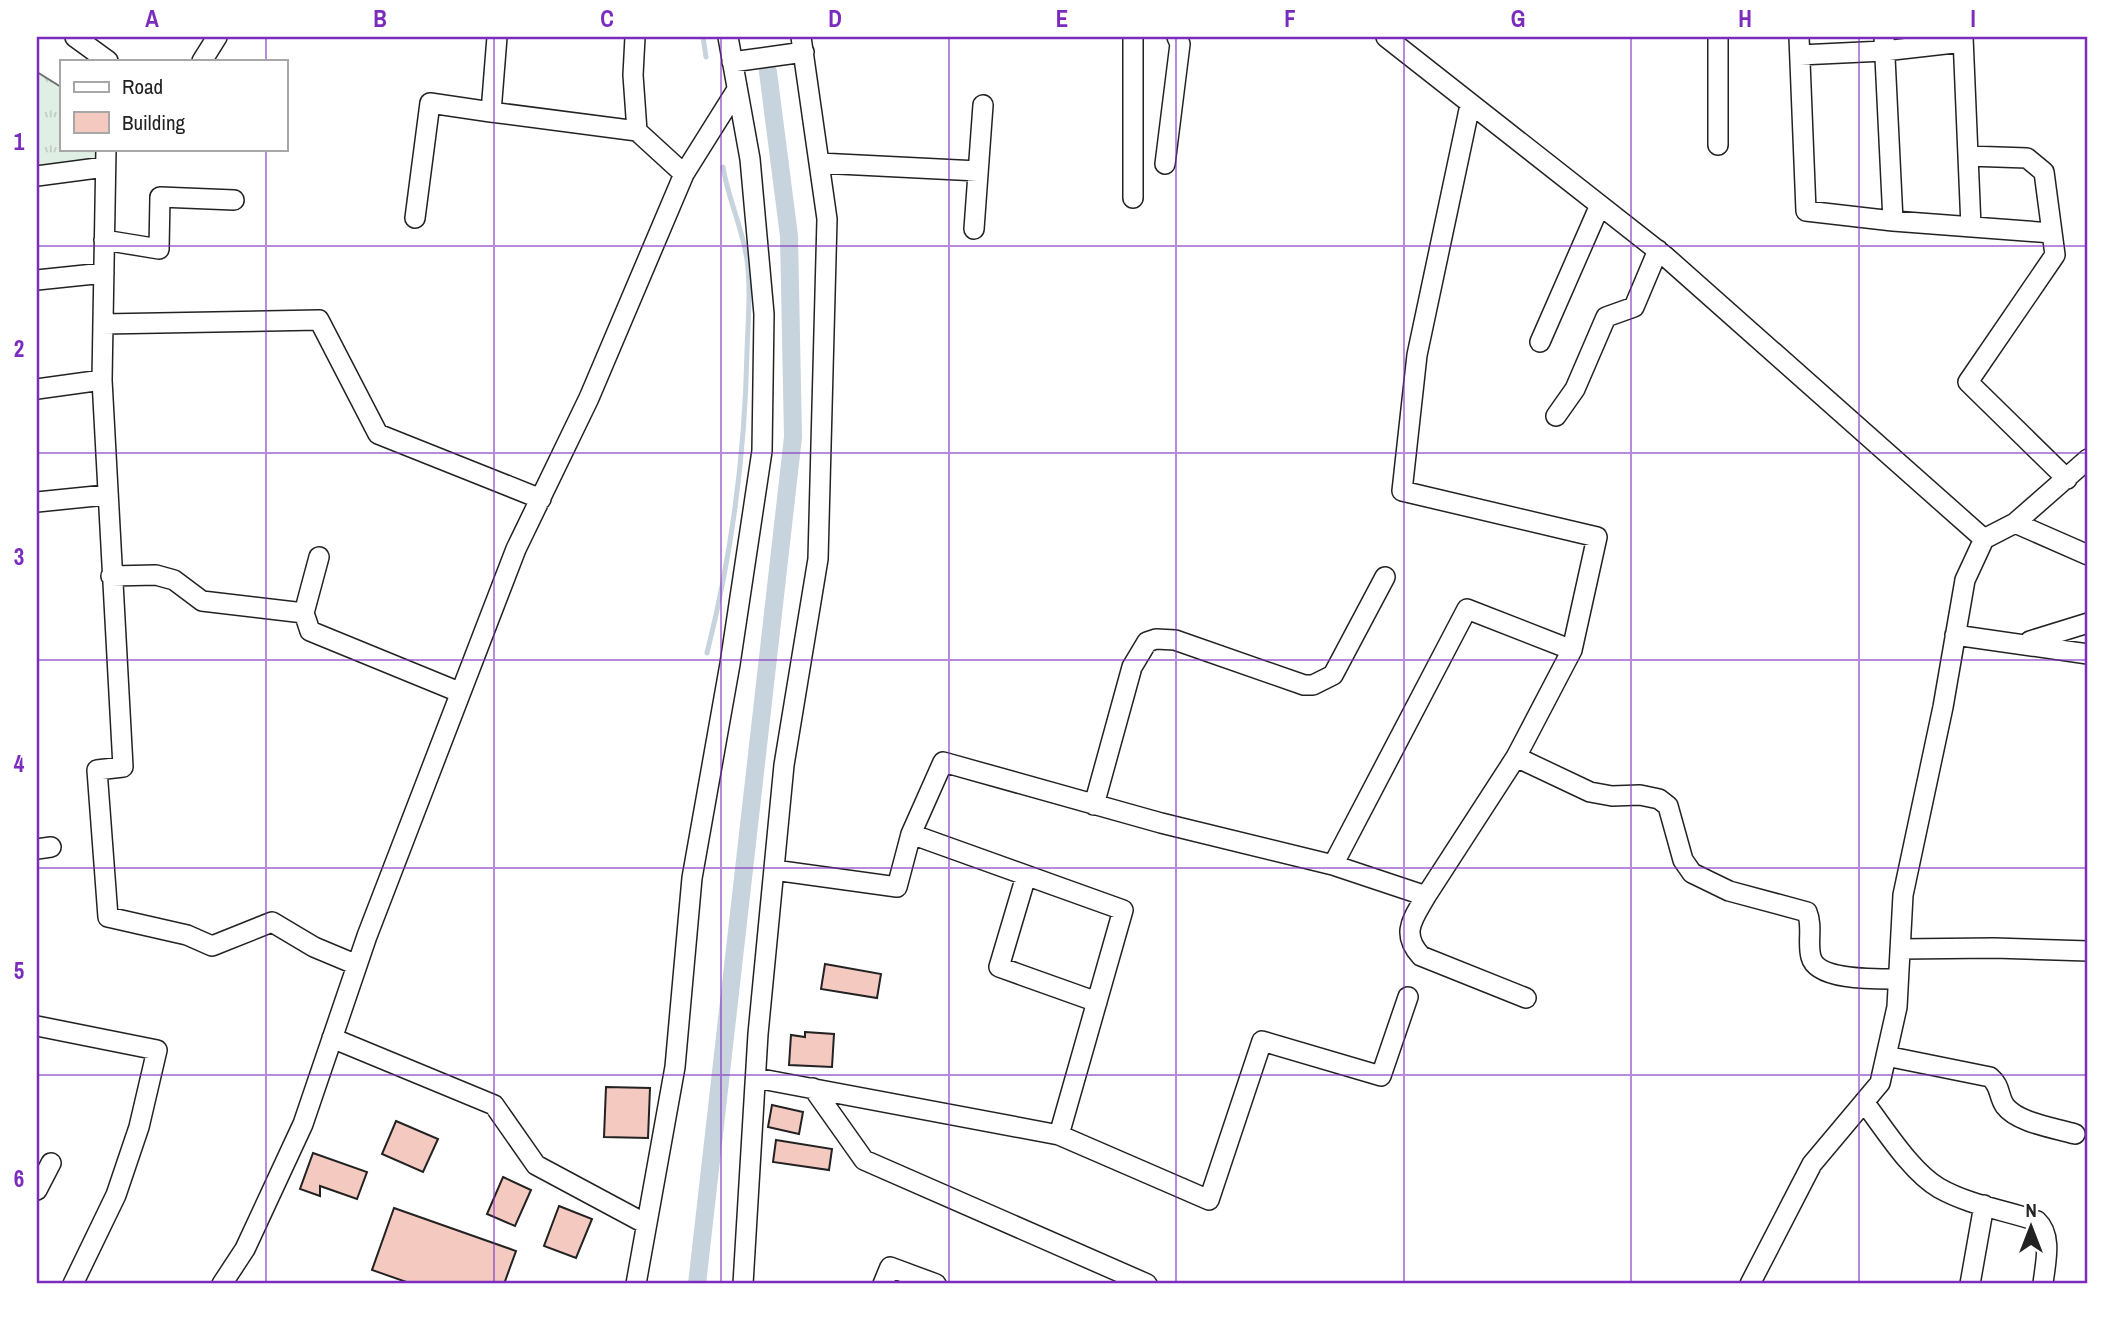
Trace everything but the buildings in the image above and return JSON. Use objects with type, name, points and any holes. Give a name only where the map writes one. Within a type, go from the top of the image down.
[{"type":"street","points":[[203,60],[217,37]]},
{"type":"street","points":[[491,112],[496,37]]},
{"type":"street","points":[[635,37],[633,75],[637,131]]},
{"type":"street","points":[[636,1284],[675,1068],[692,878],[730,664],[762,451],[764,314],[750,159],[728,37]]},
{"type":"street","points":[[1133,37],[1133,198]]},
{"type":"street","points":[[1165,164],[1180,44],[1177,37]]},
{"type":"street","points":[[1386,37],[1658,250],[1984,539]]},
{"type":"street","points":[[1718,37],[1718,145]]},
{"type":"street","points":[[1971,227],[1963,39],[1800,46],[1806,211],[1893,221],[1971,227],[2052,233]]},
{"type":"street","points":[[85,40],[107,60]]},
{"type":"street","points":[[1884,44],[1893,221]]},
{"type":"street","points":[[732,62],[781,54],[803,45],[827,219],[818,559],[784,765],[756,1077],[743,1284]]},
{"type":"street","points":[[228,1283],[303,1124],[357,965],[459,692],[516,550],[589,398],[684,174],[736,91]]},
{"type":"street","points":[[415,218],[430,103],[637,131],[684,174]]},
{"type":"street","points":[[974,229],[983,105]]},
{"type":"street","points":[[1470,105],[1417,355],[1402,491],[1597,537],[1572,650],[1516,757],[1426,896],[1412,920],[1409,934],[1411,945],[1421,956],[1526,998]]},
{"type":"street","points":[[1968,156],[2027,158],[2044,172],[2055,255],[1968,382],[2067,479]]},
{"type":"street","points":[[37,176],[106,158],[102,380],[106,495],[123,767],[97,771],[108,916],[187,935],[212,946],[272,922],[314,947],[357,965]]},
{"type":"street","points":[[819,163],[978,171]]},
{"type":"street","points":[[104,240],[159,249],[160,197],[234,200]]},
{"type":"street","points":[[1540,342],[1600,205]]},
{"type":"street","points":[[1556,416],[1575,389],[1606,317],[1633,307],[1658,250]]},
{"type":"street","points":[[37,280],[104,273]]},
{"type":"street","points":[[103,324],[319,320],[378,434],[541,499]]},
{"type":"street","points":[[37,389],[102,380]]},
{"type":"street","points":[[1750,1284],[1812,1164],[1880,1083],[1897,1007],[1903,895],[1965,580],[1984,539],[2015,523],[2088,459]]},
{"type":"street","points":[[37,502],[106,495]]},
{"type":"street","points":[[2015,523],[2088,555]]},
{"type":"street","points":[[319,557],[304,613],[310,631],[459,692]]},
{"type":"street","points":[[111,576],[156,575],[174,580],[202,601],[304,613]]},
{"type":"street","points":[[1094,805],[1132,667],[1147,642],[1156,639],[1175,640],[1304,685],[1313,685],[1333,675],[1385,578]]},
{"type":"street","points":[[1333,864],[1467,610],[1572,650]]},
{"type":"street","points":[[2022,644],[2088,623]]},
{"type":"street","points":[[1955,635],[2088,654]]},
{"type":"street","points":[[1516,757],[1590,792],[1659,799],[1668,806],[1683,860],[1692,873],[1729,891],[1807,912],[1811,956],[1819,969],[1830,973],[1898,979]]},
{"type":"street","points":[[774,870],[897,887],[911,834],[943,762],[1094,805],[1333,864],[1426,896]]},
{"type":"street","points":[[911,834],[1123,910],[1059,1135]]},
{"type":"street","points":[[1026,876],[999,967],[1097,1002]]},
{"type":"street","points":[[1900,949],[2088,951]]},
{"type":"street","points":[[756,1077],[1059,1135],[1209,1200],[1262,1041],[1381,1076],[1408,997]]},
{"type":"street","points":[[37,1026],[157,1050],[139,1127],[116,1195],[73,1284]]},
{"type":"street","points":[[332,1038],[494,1105],[536,1165],[646,1224]]},
{"type":"street","points":[[1886,1056],[1990,1077],[1998,1083],[2003,1103],[2016,1115],[2076,1134]]},
{"type":"street","points":[[813,1088],[864,1160],[1147,1284]]},
{"type":"street","points":[[1864,1102],[1902,1153],[1936,1187],[1962,1200],[2037,1221],[2044,1228],[2047,1240],[2043,1284]]},
{"type":"street","points":[[37,1190],[51,1163]]},
{"type":"street","points":[[1970,1284],[1984,1205]]},
{"type":"street","points":[[883,1284],[890,1267],[936,1284]]},
{"type":"green space","points":[[37,72],[60,86],[60,150],[106,150],[105,167],[37,176]]},
{"type":"waterway","points":[[703,37],[706,57]]},
{"type":"waterway","points":[[697,1284],[793,437],[789,236],[768,72]]},
{"type":"waterway","points":[[707,653],[724,578],[736,503],[746,389],[749,306],[745,248],[723,167]]}]
